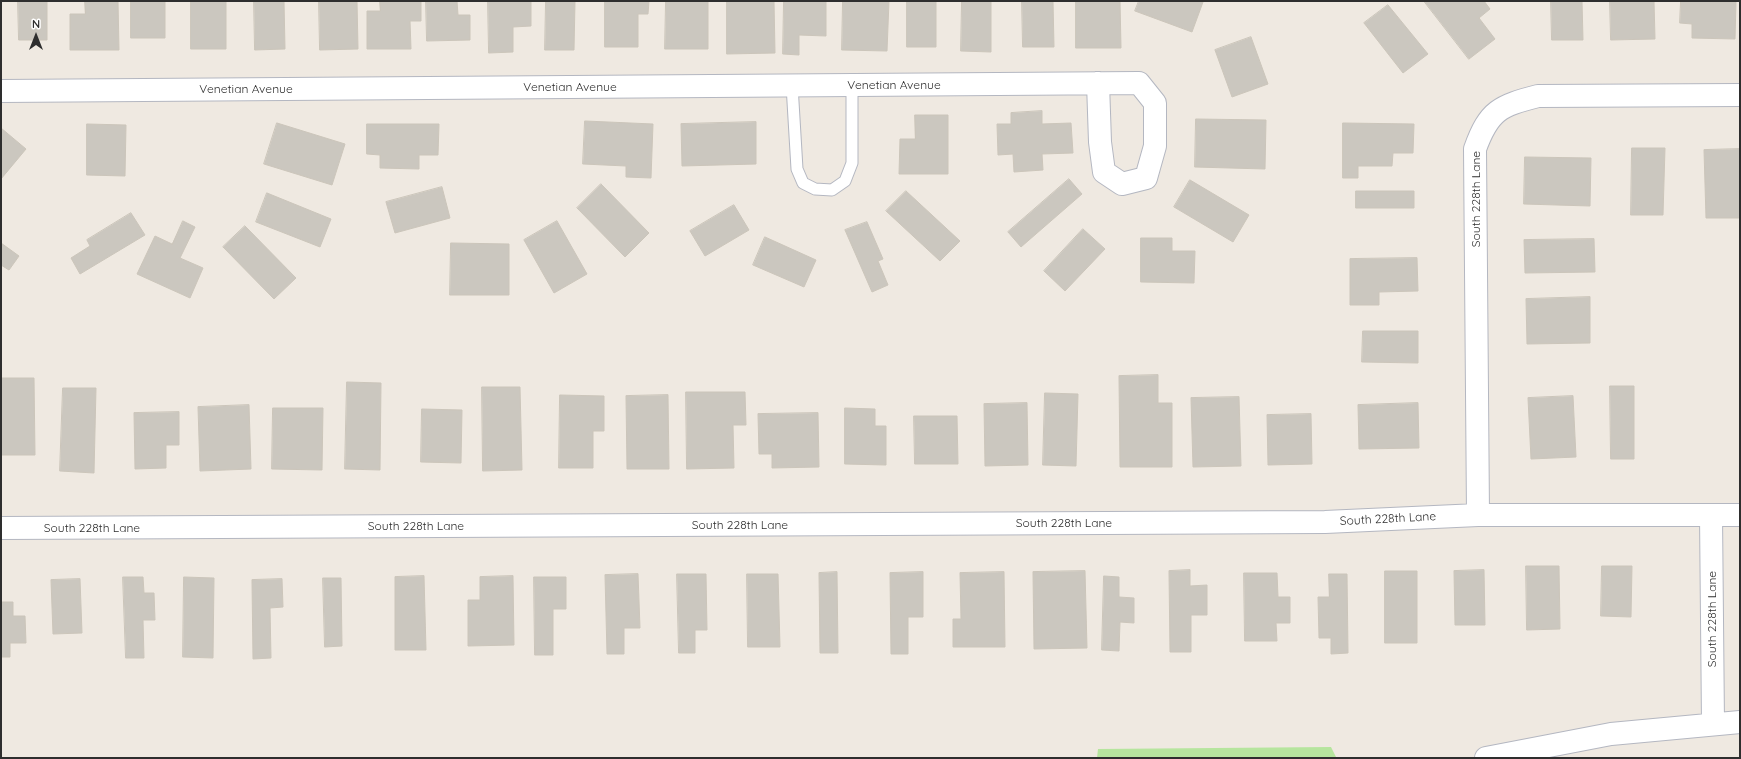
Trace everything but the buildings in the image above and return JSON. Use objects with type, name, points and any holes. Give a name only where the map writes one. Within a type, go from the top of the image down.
[{"type":"street","name":"Venetian Avenue","points":[[1,91],[792,85],[852,85],[1098,83],[1139,83],[1155,103],[1155,146],[1146,178],[1122,184],[1104,172],[1100,142],[1098,83]]},
{"type":"street","name":"South 228th Lane","points":[[1478,515],[1475,149],[1482,130],[1494,114],[1509,103],[1538,96],[1740,95]]},
{"type":"street","name":"South 228th Lane","points":[[1,528],[1317,522],[1478,515],[1740,515]]},
{"type":"street","name":"South 228th Lane","points":[[1711,515],[1713,724]]},
{"type":"street","points":[[1486,758],[1611,734],[1740,722]]},
{"type":"lane","points":[[792,85],[797,169],[803,183],[815,189],[832,190],[845,181],[852,163],[852,85]]},
{"type":"green space","points":[[1331,747],[1336,757],[1335,758],[1097,758],[1098,749]]}]
